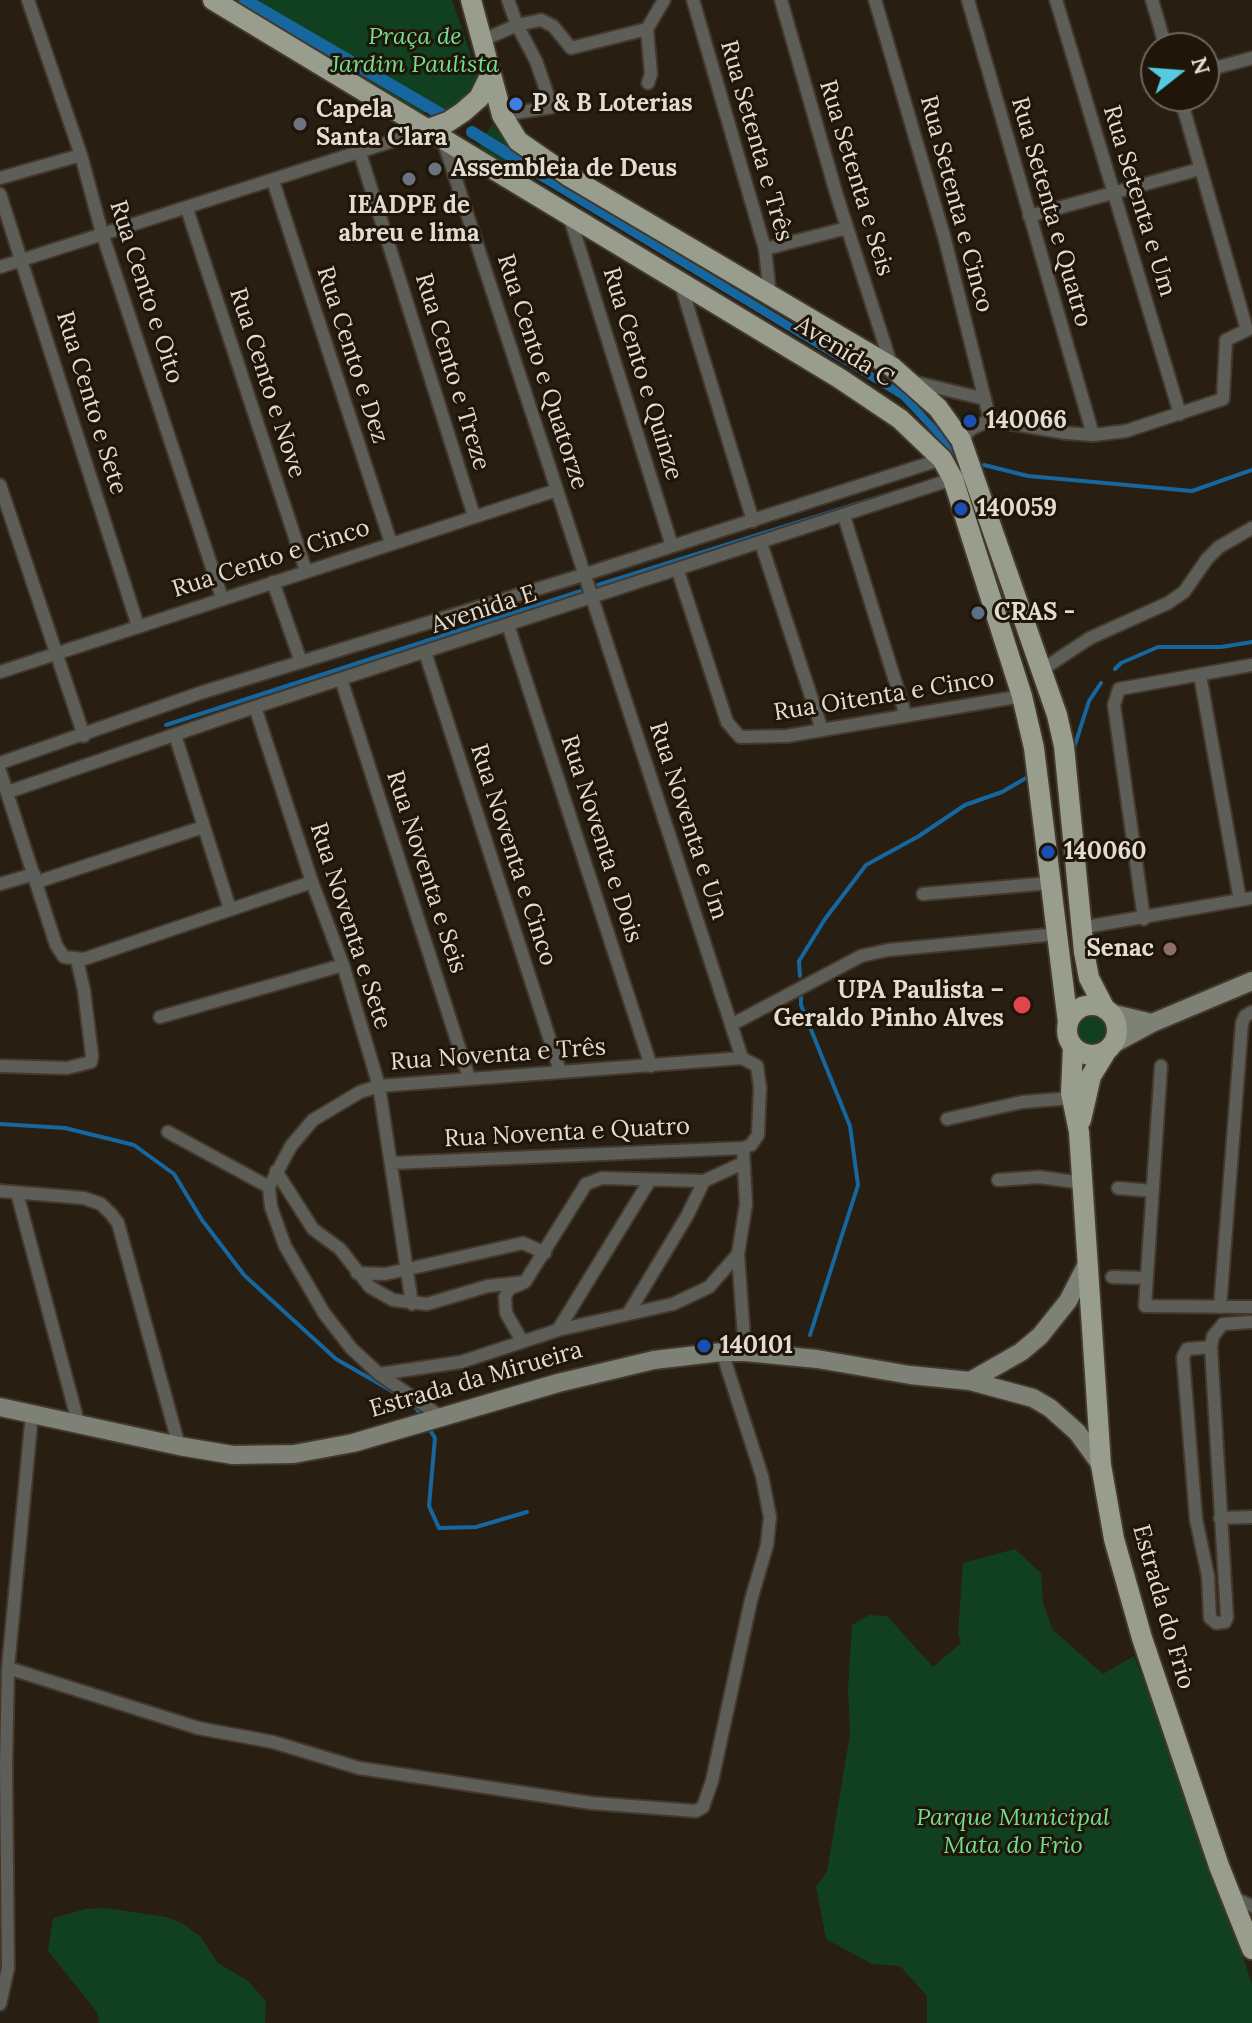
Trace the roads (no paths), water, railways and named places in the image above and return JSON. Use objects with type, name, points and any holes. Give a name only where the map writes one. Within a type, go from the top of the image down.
[{"type":"main road","name":"Avenida C","points":[[213,0],[446,125],[569,215],[839,378],[900,419],[942,459],[953,479],[1022,696],[1034,748],[1068,1023]]},
{"type":"main road","points":[[471,0],[501,110]]},
{"type":"main road","points":[[446,125],[479,98],[491,74]]},
{"type":"main road","name":"Avenida C","points":[[501,110],[518,141],[534,154],[892,367],[938,408],[961,440],[1043,669],[1064,746],[1080,928],[1092,987],[1107,1011]]},
{"type":"main road","points":[[1006,648],[1031,640]]},
{"type":"main road","points":[[1073,1047],[1093,1055],[1152,1023],[1251,979]]},
{"type":"main road","points":[[970,1381],[1021,1352],[1040,1336],[1068,1301],[1086,1266],[1079,1132],[1072,1098],[1073,1047],[1068,1037],[1068,1023],[1080,1008],[1093,1005],[1152,1023]]},
{"type":"main road","points":[[1079,1132],[1091,1076],[1110,1047],[1117,1028],[1107,1011]]},
{"type":"main road","name":"Estrada do Frio","points":[[1086,1266],[1101,1465],[1114,1539],[1142,1638],[1252,1949]]},
{"type":"main road","name":"Estrada da Mirueira","points":[[0,1407],[233,1455],[294,1454],[353,1443],[440,1416],[654,1360],[745,1352],[970,1381],[1033,1398],[1050,1408],[1077,1432],[1101,1465]]},
{"type":"street","name":"Rua Cento e Oito","points":[[28,0],[81,155],[102,233],[222,598]]},
{"type":"street","points":[[501,110],[552,107],[536,61],[508,0]]},
{"type":"street","points":[[648,83],[651,74],[647,29],[664,0]]},
{"type":"street","name":"Rua Setenta e Três","points":[[693,0],[765,249],[770,295]]},
{"type":"street","name":"Rua Setenta e Seis","points":[[781,0],[847,228],[892,367]]},
{"type":"street","name":"Rua Setenta e Cinco","points":[[875,0],[944,236],[990,420]]},
{"type":"street","name":"Rua Setenta e Quatro","points":[[968,0],[1093,435]]},
{"type":"street","name":"Rua Setenta e Um","points":[[1056,0],[1180,414]]},
{"type":"street","points":[[1152,0],[1161,32]]},
{"type":"street","points":[[483,40],[517,25],[541,20],[548,22],[571,48],[647,29]]},
{"type":"street","points":[[1220,67],[1252,58]]},
{"type":"street","points":[[961,440],[971,429],[990,420],[1093,435],[1126,431],[1223,399],[1226,340],[1245,332],[1245,323],[1184,112]]},
{"type":"street","points":[[0,267],[273,181],[359,150],[446,125]]},
{"type":"street","name":"Rua Cento e Quatorze","points":[[446,125],[557,490],[593,597]]},
{"type":"street","name":"Rua Cento e Treze","points":[[359,150],[474,516]]},
{"type":"street","points":[[0,178],[81,155]]},
{"type":"street","points":[[1029,216],[1200,169]]},
{"type":"street","name":"Rua Cento e Dez","points":[[273,181],[391,543]]},
{"type":"street","name":"Rua Cento e Sete","points":[[0,194],[138,626]]},
{"type":"street","name":"Rua Cento e Nove","points":[[187,209],[306,571]]},
{"type":"street","name":"Rua Cento e Quinze","points":[[569,215],[672,546]]},
{"type":"street","points":[[765,249],[847,228]]},
{"type":"street","points":[[681,285],[753,521]]},
{"type":"street","points":[[909,380],[985,399]]},
{"type":"street","name":"Avenida E","points":[[0,763],[200,693],[586,574],[942,459]]},
{"type":"street","name":"Avenida E","points":[[8,792],[255,707],[974,472]]},
{"type":"street","points":[[0,485],[84,736]]},
{"type":"street","name":"Rua Cento e Cinco","points":[[0,672],[557,490]]},
{"type":"street","points":[[844,516],[906,716]]},
{"type":"street","points":[[1043,669],[1090,638],[1176,598],[1196,579],[1207,559],[1219,547],[1252,528]]},
{"type":"street","points":[[761,543],[822,730]]},
{"type":"street","name":"Rua Oitenta e Cinco","points":[[678,571],[727,722],[740,737],[787,736],[1022,696]]},
{"type":"street","points":[[273,582],[301,662]]},
{"type":"street","name":"Rua Noventa e Um","points":[[593,597],[742,1058]]},
{"type":"street","name":"Rua Noventa e Dois","points":[[508,625],[651,1066]]},
{"type":"street","name":"Rua Noventa e Cinco","points":[[425,652],[560,1071]]},
{"type":"street","points":[[1144,919],[1114,705],[1119,689],[1252,665]]},
{"type":"street","points":[[1080,928],[1246,899],[1200,675]]},
{"type":"street","name":"Rua Noventa e Seis","points":[[341,679],[469,1078]]},
{"type":"street","name":"Rua Noventa e Sete","points":[[255,707],[312,882],[343,965],[379,1086],[412,1304]]},
{"type":"street","points":[[175,735],[230,909]]},
{"type":"street","points":[[0,771],[56,945],[64,957],[77,960],[312,882]]},
{"type":"street","points":[[0,884],[35,878],[203,827]]},
{"type":"street","points":[[923,894],[1050,883]]},
{"type":"street","points":[[731,1025],[861,956],[888,950],[1057,934]]},
{"type":"street","points":[[0,1066],[67,1068],[91,1062],[77,960]]},
{"type":"street","points":[[160,1017],[343,965]]},
{"type":"street","points":[[1220,1307],[1242,1023],[1245,1016],[1252,1012]]},
{"type":"street","points":[[742,1058],[757,1066],[760,1088],[758,1135],[751,1145],[743,1148],[746,1204],[738,1254],[745,1352]]},
{"type":"street","name":"Rua Noventa e Três","points":[[269,1187],[291,1146],[313,1120],[360,1092],[379,1086],[742,1058]]},
{"type":"street","points":[[1161,1066],[1145,1306],[1252,1307]]},
{"type":"street","points":[[947,1119],[1022,1102],[1072,1098]]},
{"type":"street","points":[[168,1132],[269,1187],[277,1225],[307,1285],[340,1334],[379,1374],[440,1416]]},
{"type":"street","name":"Rua Noventa e Quatro","points":[[392,1163],[743,1148]]},
{"type":"street","points":[[522,1341],[506,1313],[505,1297],[509,1289],[525,1282],[590,1181],[602,1178],[704,1181],[743,1163]]},
{"type":"street","points":[[276,1171],[313,1229],[340,1249],[370,1287],[393,1300],[427,1304],[488,1286],[525,1282]]},
{"type":"street","points":[[998,1180],[1039,1177],[1083,1183]]},
{"type":"street","points":[[558,1330],[650,1180]]},
{"type":"street","points":[[628,1314],[687,1216],[704,1181]]},
{"type":"street","points":[[1118,1188],[1152,1191]]},
{"type":"street","points":[[0,1191],[84,1198],[101,1204],[118,1223],[179,1446]]},
{"type":"street","points":[[17,1193],[78,1422]]},
{"type":"street","points":[[357,1273],[385,1274],[523,1243],[545,1253]]},
{"type":"street","points":[[379,1374],[461,1362],[558,1330],[673,1304],[709,1287],[738,1254]]},
{"type":"street","points":[[1112,1277],[1146,1278]]},
{"type":"street","points":[[1211,1347],[1192,1347],[1184,1352],[1183,1357],[1196,1519],[1208,1576],[1210,1618],[1216,1623],[1225,1622],[1227,1617],[1211,1347],[1213,1336],[1223,1324],[1252,1322]]},
{"type":"street","points":[[8,1668],[198,1728],[273,1742],[359,1768],[591,1803],[696,1811],[703,1807],[712,1781],[751,1600],[767,1545],[770,1517],[762,1476],[722,1352]]},
{"type":"street","points":[[0,2004],[8,1968],[8,1668],[32,1413]]},
{"type":"street","points":[[1220,1518],[1252,1517]]},
{"type":"street","points":[[1232,1897],[1252,1906]]},
{"type":"water","points":[[537,162],[683,257],[905,392],[948,439],[961,466],[955,467],[942,443],[901,399],[529,174]]},
{"type":"waterway","points":[[245,0],[453,121]]},
{"type":"waterway","points":[[472,132],[545,177]]},
{"type":"waterway","points":[[984,465],[1028,476],[1192,491],[1252,470]]},
{"type":"waterway","points":[[598,585],[901,490]]},
{"type":"waterway","points":[[166,725],[581,591]]},
{"type":"waterway","points":[[1115,669],[1121,663],[1158,647],[1221,647],[1252,642]]},
{"type":"waterway","points":[[1075,745],[1089,701],[1101,683]]},
{"type":"waterway","points":[[800,976],[799,961],[825,919],[866,865],[919,836],[965,805],[1002,792],[1026,778]]},
{"type":"waterway","points":[[801,997],[801,1005],[850,1126],[858,1185],[810,1335]]},
{"type":"waterway","points":[[0,1124],[65,1128],[134,1145],[174,1174],[202,1220],[244,1275],[336,1359],[406,1399]]},
{"type":"waterway","points":[[413,1404],[419,1412]]},
{"type":"waterway","points":[[430,1430],[435,1438],[429,1506],[439,1528],[476,1527],[527,1512]]},
{"type":"place","name":"P & B Loterias","points":[[516,104]]},
{"type":"place","name":"Capela Santa Clara","points":[[300,124]]},
{"type":"place","name":"Assembleia de Deus","points":[[435,169]]},
{"type":"place","name":"IEADPE de abreu e lima","points":[[409,179]]},
{"type":"place","name":"140066","points":[[970,421]]},
{"type":"place","name":"140059","points":[[961,509]]},
{"type":"place","name":"CRAS -","points":[[978,613]]},
{"type":"place","name":"140060","points":[[1048,852]]},
{"type":"place","name":"Senac","points":[[1170,949]]},
{"type":"place","name":"UPA Paulista – Geraldo Pinho Alves","points":[[1022,1005]]},
{"type":"place","name":"140101","points":[[704,1346]]},
{"type":"park label","name":"Praça de Jardim Paulista","points":[[415,51]]},
{"type":"park label","name":"Parque Municipal Mata do Frio","points":[[1013,1832]]}]
